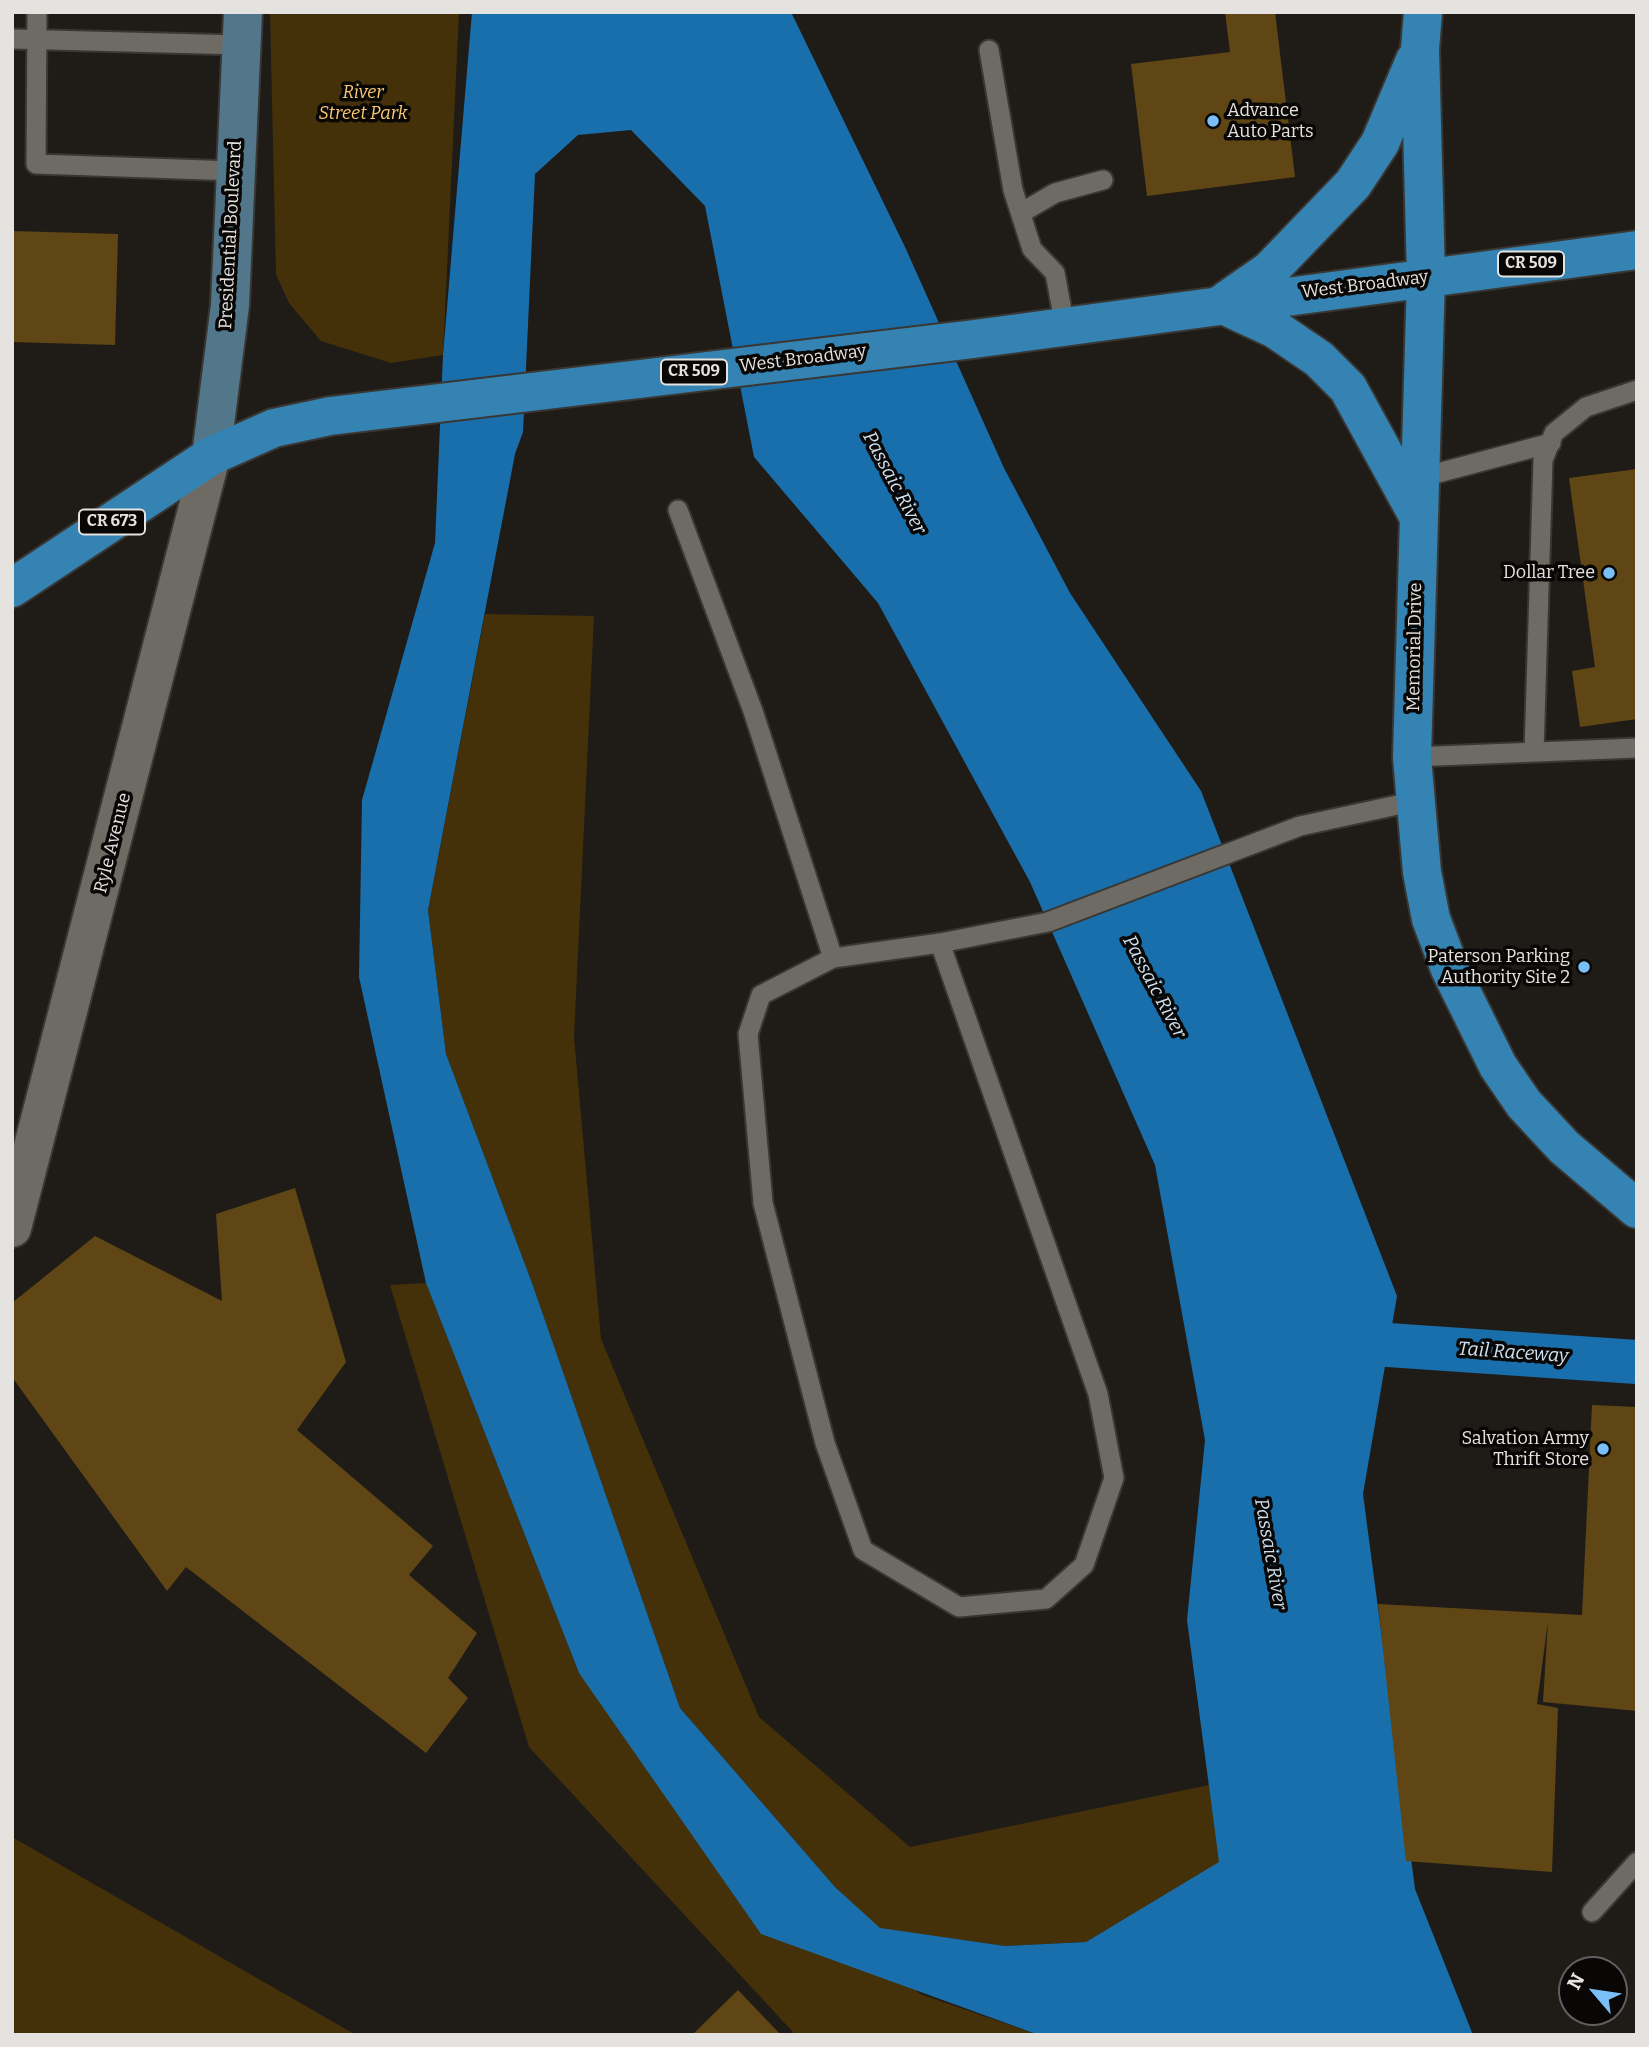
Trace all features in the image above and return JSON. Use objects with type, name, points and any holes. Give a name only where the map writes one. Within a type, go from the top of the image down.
[{"type":"main road","name":"Memorial Drive","points":[[1422,31],[1426,277],[1412,757],[1422,872],[1431,919],[1465,1001],[1498,1066],[1524,1104],[1564,1147],[1637,1209]]},
{"type":"main road","points":[[1221,304],[1270,270],[1353,184],[1380,143],[1422,31]]},
{"type":"main road","name":"West Broadway","points":[[12,588],[211,456],[274,428],[337,414],[974,339],[1637,250]]},
{"type":"main road","points":[[1221,304],[1275,329],[1319,359],[1348,388],[1418,516]]},
{"type":"street","name":"Presidential Boulevard","points":[[211,456],[230,305],[242,29]]},
{"type":"street","name":"Ryle Avenue","points":[[12,1228],[211,456]]},
{"type":"lane","points":[[37,12],[36,164],[235,171]]},
{"type":"lane","points":[[12,39],[36,42],[242,29]]},
{"type":"lane","points":[[989,50],[1013,190],[1032,249],[1055,273],[1065,327]]},
{"type":"lane","points":[[1021,213],[1055,193],[1103,180]]},
{"type":"lane","points":[[1534,752],[1543,460],[1554,433],[1586,407],[1637,390]]},
{"type":"lane","points":[[1419,478],[1551,443]]},
{"type":"lane","points":[[678,510],[753,711],[833,958]]},
{"type":"lane","points":[[1412,757],[1637,748]]},
{"type":"lane","points":[[940,943],[1098,1394],[1114,1478],[1084,1565],[1046,1600],[958,1607],[863,1550],[825,1443],[763,1203],[748,1034],[761,995],[833,958],[940,943],[1048,922],[1300,827],[1416,801]]},
{"type":"lane","points":[[1592,1912],[1637,1862]]},
{"type":"green space","name":"River Street Park","points":[[270,12],[459,12],[443,355],[391,363],[321,341],[289,303],[276,274]]},
{"type":"green space","points":[[485,614],[594,616],[574,1037],[601,1339],[759,1717],[910,1847],[1209,1785],[1220,1863],[1086,1942],[1005,1946],[880,1929],[835,1887],[680,1708],[532,1283],[446,1054],[428,910]]},
{"type":"green space","points":[[426,1283],[579,1673],[920,1994],[1039,2035],[792,2035],[793,2032],[529,1747],[390,1285]]},
{"type":"green space","points":[[12,1837],[356,2035],[12,2035]]},
{"type":"water","name":"Passaic River","points":[[472,12],[791,12],[905,247],[1004,468],[1070,593],[1201,791],[1397,1296],[1363,1494],[1415,1889],[1473,2035],[1039,2035],[761,1934],[579,1673],[426,1283],[359,977],[362,800],[435,543],[443,355]],"holes":[[[631,130],[705,206],[754,457],[878,603],[1030,882],[1155,1165],[1205,1440],[1187,1620],[1219,1862],[1086,1942],[1005,1946],[880,1928],[835,1887],[680,1708],[532,1283],[446,1054],[428,910],[515,454],[523,432],[535,174],[578,135]]]},
{"type":"building","name":"Advance Auto Parts","points":[[1225,12],[1275,12],[1295,177],[1147,196],[1131,64],[1230,52]]},
{"type":"building","points":[[12,231],[118,234],[115,345],[12,342]]},
{"type":"building","name":"Dollar Tree","points":[[1637,469],[1637,719],[1580,727],[1572,671],[1595,667],[1569,478]]},
{"type":"building","points":[[295,1188],[346,1362],[297,1430],[433,1546],[409,1575],[477,1633],[448,1678],[468,1698],[426,1753],[186,1567],[167,1591],[12,1377],[12,1303],[95,1236],[222,1301],[216,1214]]},
{"type":"building","points":[[1592,1405],[1637,1407],[1637,1711],[1543,1702],[1548,1621],[1537,1704],[1558,1708],[1552,1872],[1406,1861],[1378,1604],[1582,1615]]},
{"type":"building","points":[[738,1990],[781,2035],[692,2035]]},
{"type":"waterway","name":"Tail Raceway","points":[[1388,1345],[1637,1362]]},
{"type":"place","name":"Advance Auto Parts","points":[[1213,121]]},
{"type":"place","name":"Dollar Tree","points":[[1609,573]]},
{"type":"place","name":"Paterson Parking Authority Site 2","points":[[1584,967]]},
{"type":"place","name":"Salvation Army Thrift Store","points":[[1603,1449]]}]
